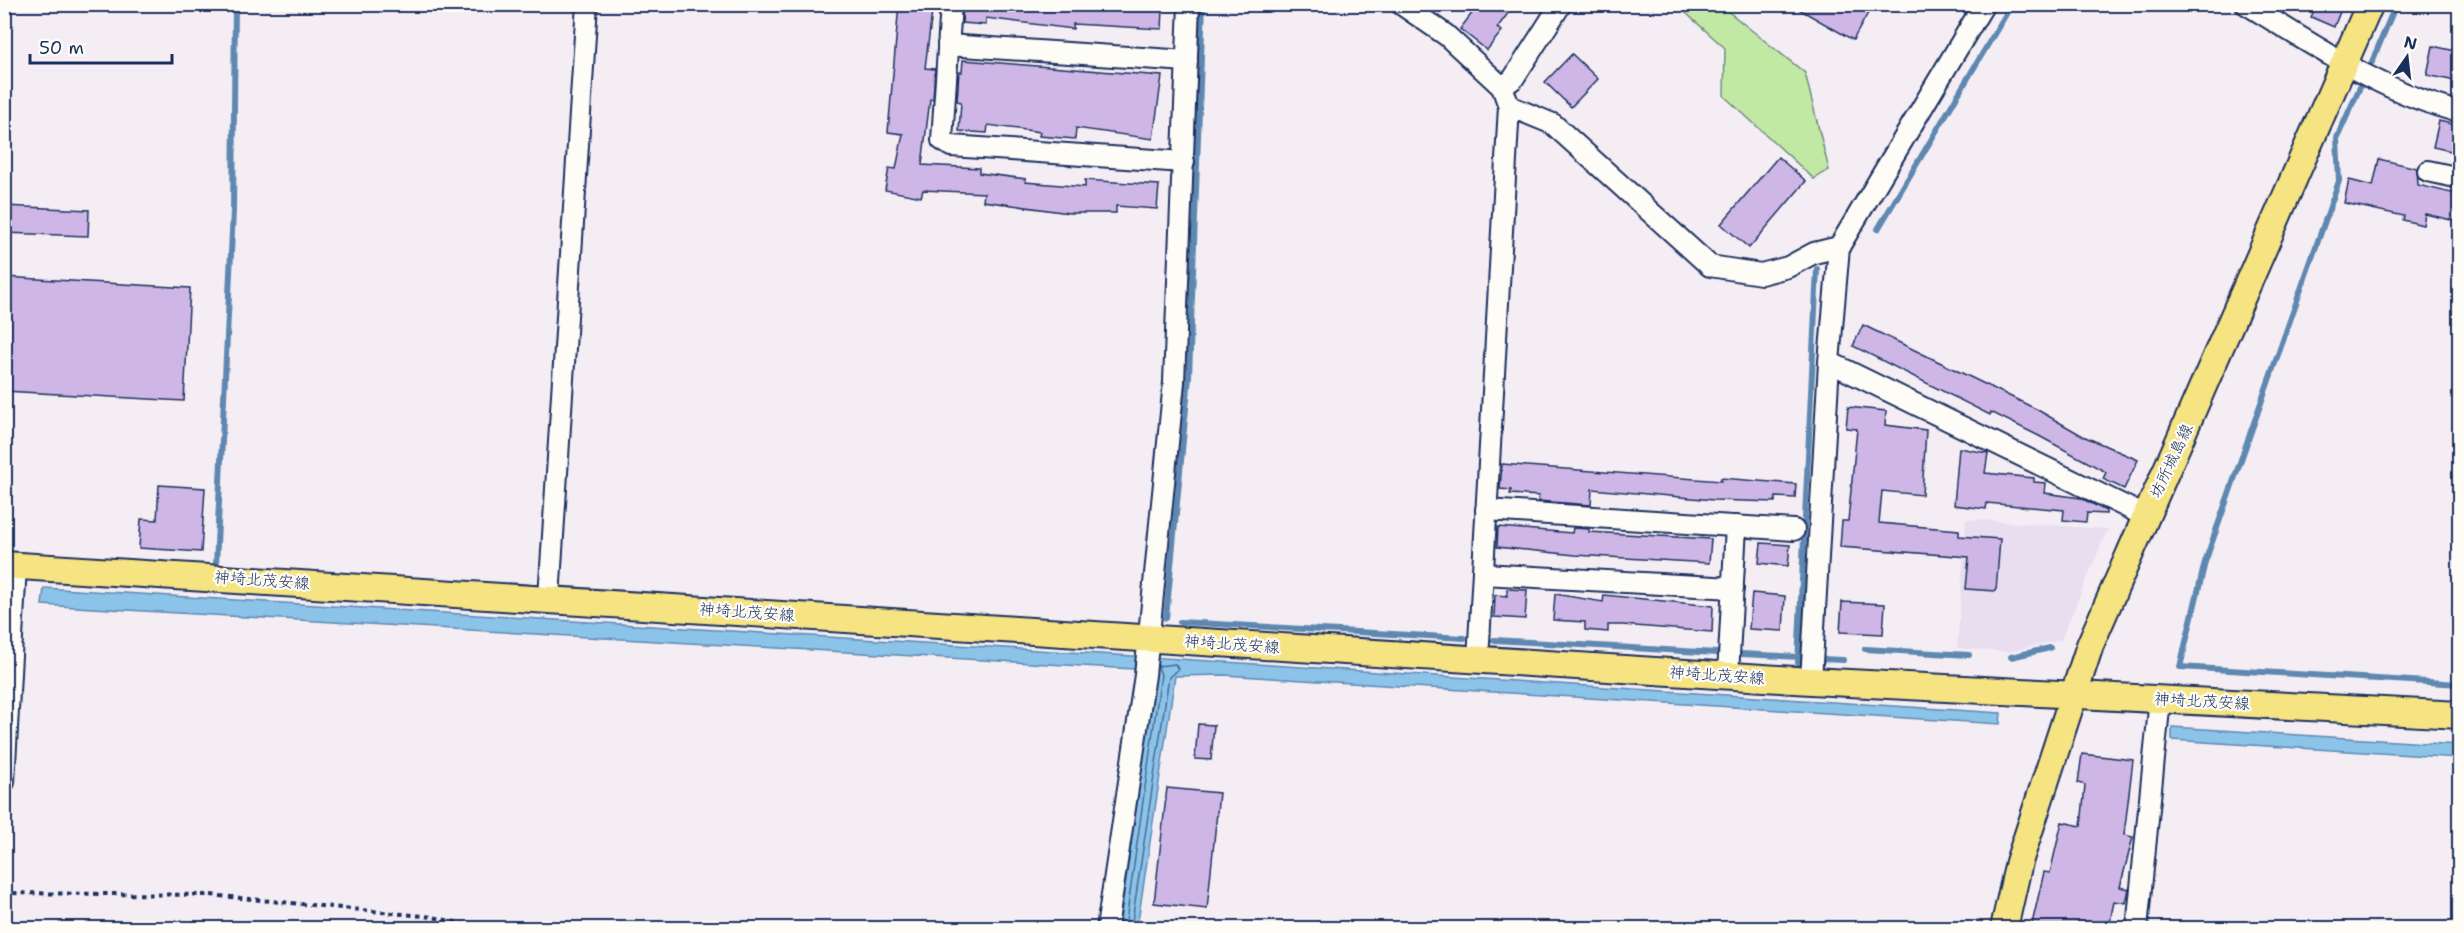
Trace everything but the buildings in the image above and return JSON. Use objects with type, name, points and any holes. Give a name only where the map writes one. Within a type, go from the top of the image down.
[{"type":"main road","name":"坊所城島線","points":[[2004,928],[2019,862],[2091,645],[2145,516],[2175,456],[2370,4]]},
{"type":"main road","name":"神埼北茂安線","points":[[10,565],[549,598],[1147,647],[1478,660],[1811,681],[2460,714]]},
{"type":"street","points":[[549,598],[587,4]]},
{"type":"street","points":[[951,4],[942,140],[951,146],[1184,162]]},
{"type":"street","points":[[1107,928],[1145,675],[1174,382],[1189,4]]},
{"type":"street","points":[[1401,4],[1446,35],[1502,87],[1509,106],[1478,660]]},
{"type":"street","points":[[1502,87],[1513,79],[1561,4]]},
{"type":"street","points":[[1811,681],[1829,362],[1839,248],[1984,4]]},
{"type":"street","points":[[2246,4],[2391,89],[2434,106],[2460,111]]},
{"type":"street","points":[[948,45],[1187,61]]},
{"type":"street","points":[[1509,106],[1553,124],[1710,266],[1761,274],[1788,267],[1814,253],[1839,248]]},
{"type":"street","points":[[2428,171],[2460,178]]},
{"type":"street","points":[[1829,362],[2145,516]]},
{"type":"street","points":[[1486,510],[1794,530]]},
{"type":"street","points":[[1728,675],[1736,526]]},
{"type":"street","points":[[4,782],[10,565]]},
{"type":"street","points":[[1483,574],[1733,588]]},
{"type":"street","points":[[2137,928],[2160,699]]},
{"type":"path","points":[[4,893],[210,895],[433,917],[481,928]]},
{"type":"shaded area","points":[[1966,519],[2108,529],[2061,640],[2008,652],[1957,648]]},
{"type":"green space","points":[[1677,5],[1720,5],[1805,73],[1829,170],[1814,179],[1724,96],[1725,48]]},
{"type":"water","points":[[44,588],[2001,713],[2000,724],[1224,675],[1175,676],[1137,928],[1119,928],[1155,673],[1151,670],[42,605]]},
{"type":"water","points":[[2172,727],[2459,745],[2459,758],[2172,740]]},
{"type":"waterway","points":[[216,565],[233,211],[235,4]]},
{"type":"waterway","points":[[1166,618],[1189,377],[1203,4]]},
{"type":"waterway","points":[[1878,229],[2012,4]]},
{"type":"waterway","points":[[2372,62],[2396,4]]},
{"type":"waterway","points":[[2360,87],[2337,138],[2339,181],[2205,562],[2180,667],[2460,684]]},
{"type":"waterway","points":[[1798,663],[1817,269]]},
{"type":"waterway","points":[[1180,622],[1464,638]]},
{"type":"waterway","points":[[1494,640],[1717,653]]},
{"type":"waterway","points":[[2011,657],[2050,648]]},
{"type":"waterway","points":[[1865,649],[1969,655]]},
{"type":"waterway","points":[[1741,654],[1800,657]]},
{"type":"waterway","points":[[1822,659],[1843,660]]}]
